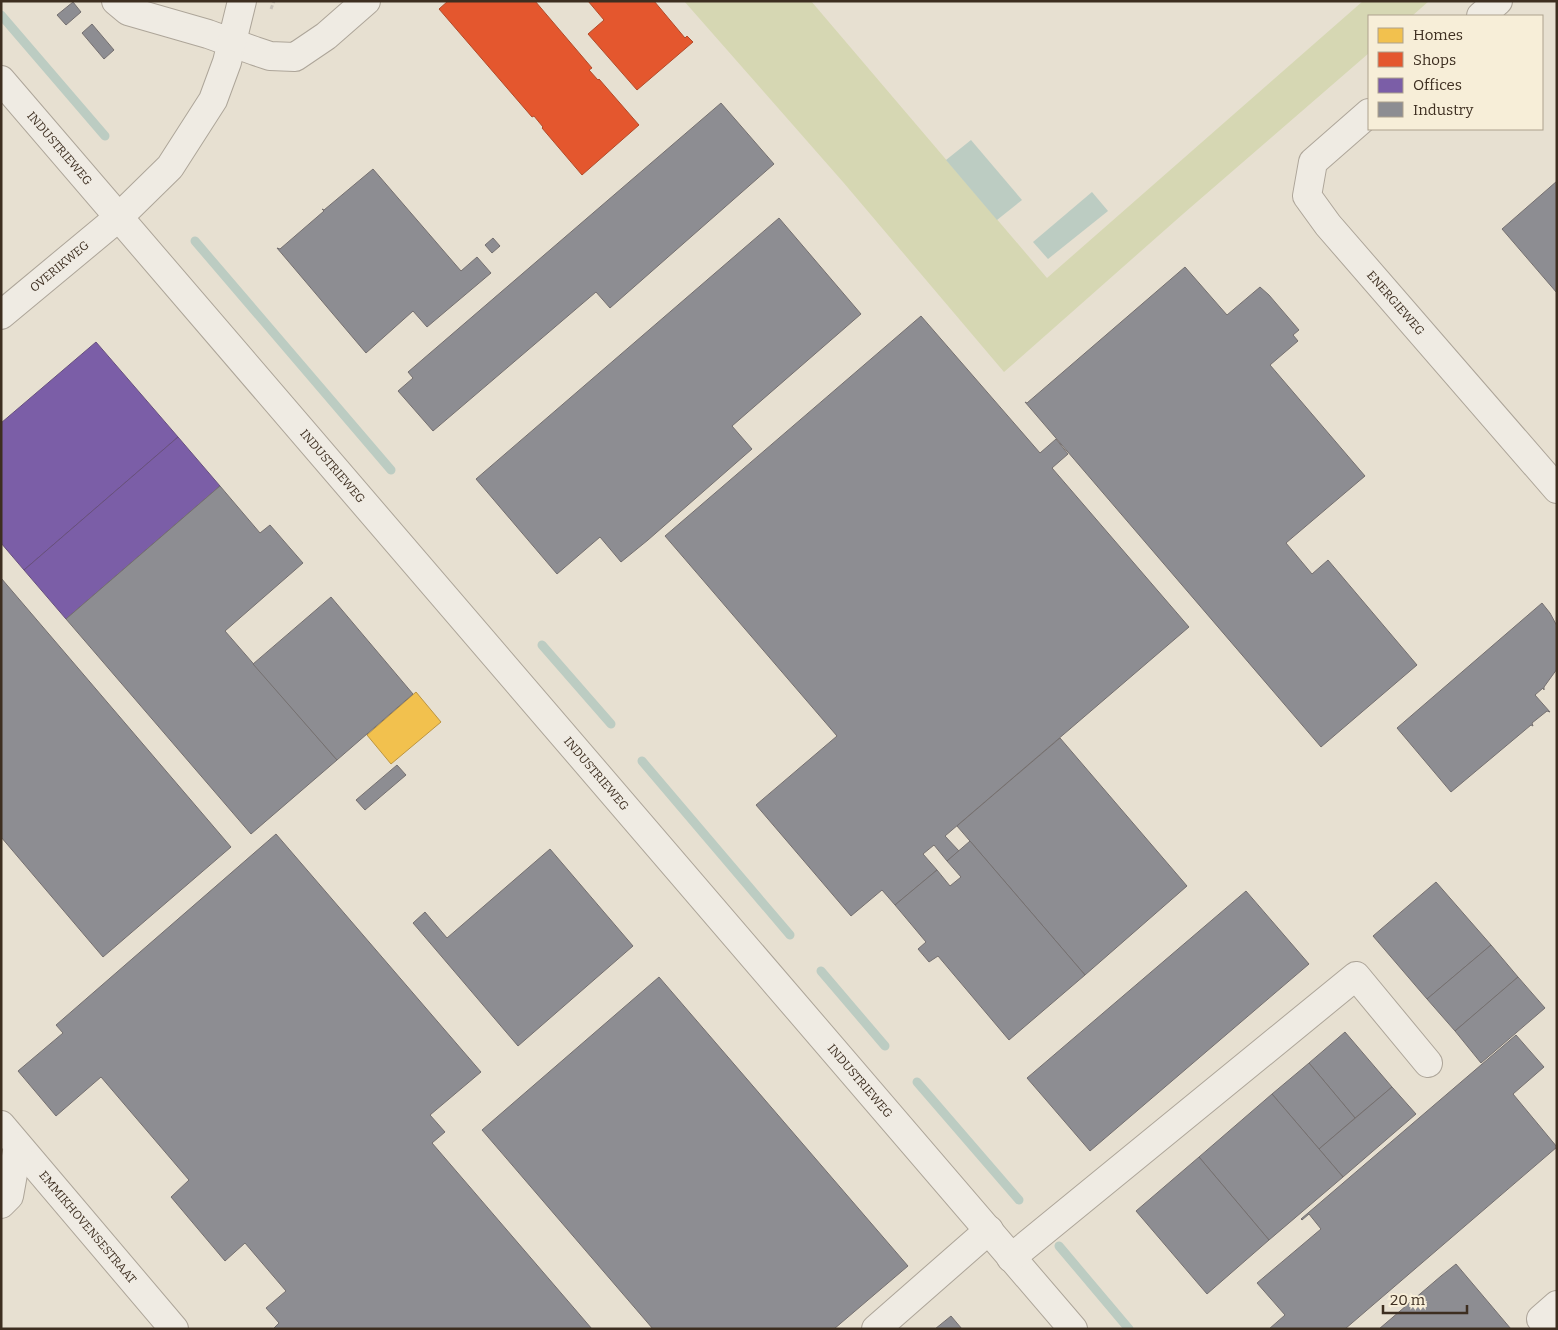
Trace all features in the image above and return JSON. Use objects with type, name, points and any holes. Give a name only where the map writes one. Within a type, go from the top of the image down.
[{"type":"street","points":[[116,1],[128,11],[208,34],[270,56],[295,58],[326,36],[366,1]]},
{"type":"street","points":[[119,217],[170,167],[213,100],[227,62],[242,1]]},
{"type":"street","points":[[1482,15],[1498,1]]},
{"type":"street","name":"INDUSTRIEWEG","points":[[1,80],[1073,1329]]},
{"type":"street","name":"ENERGIEWEG","points":[[1368,114],[1313,162],[1307,196],[1328,225],[1557,489]]},
{"type":"street","name":"OVERIKWEG","points":[[1,314],[119,217]]},
{"type":"street","points":[[1011,1258],[1356,976],[1428,1063]]},
{"type":"street","name":"EMMIKHOVENSESTRAAT","points":[[1,1125],[174,1329]]},
{"type":"street","points":[[1,1204],[9,1196],[18,1146]]},
{"type":"street","points":[[876,1329],[989,1230]]},
{"type":"street","points":[[1549,1329],[1541,1319],[1557,1305]]},
{"type":"green space","points":[[684,1],[811,1],[1047,278],[1363,1],[1429,1],[1413,15],[1368,15],[1368,54],[1004,372],[843,182]]},
{"type":"shaded area","points":[[971,140],[1022,200],[997,220],[946,160]]},
{"type":"shaded area","points":[[1092,192],[1108,211],[1048,259],[1033,242]]},
{"type":"building: Homes","points":[[416,692],[441,722],[391,764],[367,735]]},
{"type":"building: Shops","points":[[448,1],[535,1],[592,68],[589,70],[639,125],[582,175],[534,116],[532,117],[439,9]]},
{"type":"building: Shops","points":[[588,1],[654,1],[685,38],[687,36],[693,42],[637,90],[588,34],[604,20]]},
{"type":"building: Offices","points":[[96,342],[178,437],[24,570],[1,543],[1,423]]},
{"type":"building: Offices","points":[[178,437],[220,486],[66,619],[24,570]]},
{"type":"building: Industry","points":[[73,2],[81,12],[66,25],[57,15]]},
{"type":"building: Industry","points":[[92,24],[114,50],[104,59],[82,33]]},
{"type":"building: Industry","points":[[721,103],[774,164],[610,308],[596,292],[433,431],[398,391],[413,378],[408,372]]},
{"type":"building: Industry","points":[[373,169],[461,271],[477,257],[491,273],[427,327],[413,311],[366,353],[277,248],[280,249],[324,211],[322,209],[324,210]]},
{"type":"building: Industry","points":[[1557,181],[1557,293],[1502,229]]},
{"type":"building: Industry","points":[[779,218],[861,314],[732,426],[752,449],[648,540],[621,562],[600,537],[557,574],[476,479]]},
{"type":"building: Industry","points":[[493,238],[500,246],[492,253],[485,245]]},
{"type":"building: Industry","points":[[1185,267],[1227,315],[1260,287],[1269,295],[1299,330],[1293,335],[1298,341],[1270,365],[1365,476],[1286,543],[1312,574],[1328,560],[1417,665],[1321,747],[1025,402],[1027,403]]},
{"type":"building: Industry","points":[[921,316],[1040,453],[1056,439],[1068,454],[1052,468],[1189,627],[945,836],[959,851],[947,861],[934,845],[923,854],[937,870],[895,905],[882,890],[851,916],[756,805],[837,736],[665,536]]},
{"type":"building: Industry","points":[[220,486],[260,533],[270,525],[303,563],[225,631],[337,760],[251,834],[66,619]]},
{"type":"building: Industry","points":[[1,578],[231,847],[103,957],[1,837]]},
{"type":"building: Industry","points":[[331,597],[413,694],[337,760],[253,664]]},
{"type":"building: Industry","points":[[1542,603],[1557,626],[1557,669],[1544,687],[1544,690],[1543,688],[1535,695],[1550,712],[1547,711],[1532,723],[1533,726],[1531,725],[1451,792],[1397,728]]},
{"type":"building: Industry","points":[[1060,738],[1187,886],[1085,975],[957,826]]},
{"type":"building: Industry","points":[[397,765],[406,775],[365,810],[356,800]]},
{"type":"building: Industry","points":[[276,834],[481,1072],[430,1115],[445,1132],[432,1143],[592,1329],[273,1329],[279,1323],[266,1308],[286,1291],[245,1243],[225,1261],[171,1197],[189,1180],[101,1077],[56,1116],[18,1071],[63,1033],[56,1025]]},
{"type":"building: Industry","points":[[970,841],[1085,975],[1009,1040],[938,956],[929,962],[918,949],[926,942],[895,905],[937,870],[950,886],[961,877],[947,861]]},
{"type":"building: Industry","points":[[550,849],[633,946],[518,1046],[413,923],[425,912],[447,938]]},
{"type":"building: Industry","points":[[1436,882],[1491,945],[1427,999],[1373,936]]},
{"type":"building: Industry","points":[[1246,891],[1309,964],[1090,1151],[1027,1078]]},
{"type":"building: Industry","points":[[1491,945],[1518,977],[1455,1031],[1427,999]]},
{"type":"building: Industry","points":[[659,977],[908,1266],[834,1329],[653,1329],[482,1130]]},
{"type":"building: Industry","points":[[1518,977],[1545,1008],[1481,1063],[1455,1031]]},
{"type":"building: Industry","points":[[1345,1032],[1392,1087],[1355,1118],[1309,1063]]},
{"type":"building: Industry","points":[[1516,1035],[1544,1067],[1513,1094],[1557,1147],[1345,1329],[1269,1329],[1285,1315],[1257,1283],[1321,1229],[1309,1214],[1301,1219]]},
{"type":"building: Industry","points":[[1309,1063],[1355,1118],[1319,1149],[1272,1094]]},
{"type":"building: Industry","points":[[1392,1087],[1416,1114],[1343,1177],[1319,1149]]},
{"type":"building: Industry","points":[[1272,1094],[1343,1177],[1269,1240],[1199,1157]]},
{"type":"building: Industry","points":[[1199,1157],[1269,1240],[1207,1294],[1136,1211]]},
{"type":"building: Industry","points":[[1456,1264],[1511,1329],[1379,1329],[1441,1276]]},
{"type":"building: Industry","points":[[951,1316],[962,1329],[935,1329]]},
{"type":"waterway","points":[[1,15],[105,136]]},
{"type":"waterway","points":[[195,241],[391,470]]},
{"type":"waterway","points":[[542,645],[611,724]]},
{"type":"waterway","points":[[642,761],[790,935]]},
{"type":"waterway","points":[[821,971],[885,1046]]},
{"type":"waterway","points":[[917,1082],[1019,1200]]},
{"type":"waterway","points":[[1059,1246],[1129,1329]]}]
